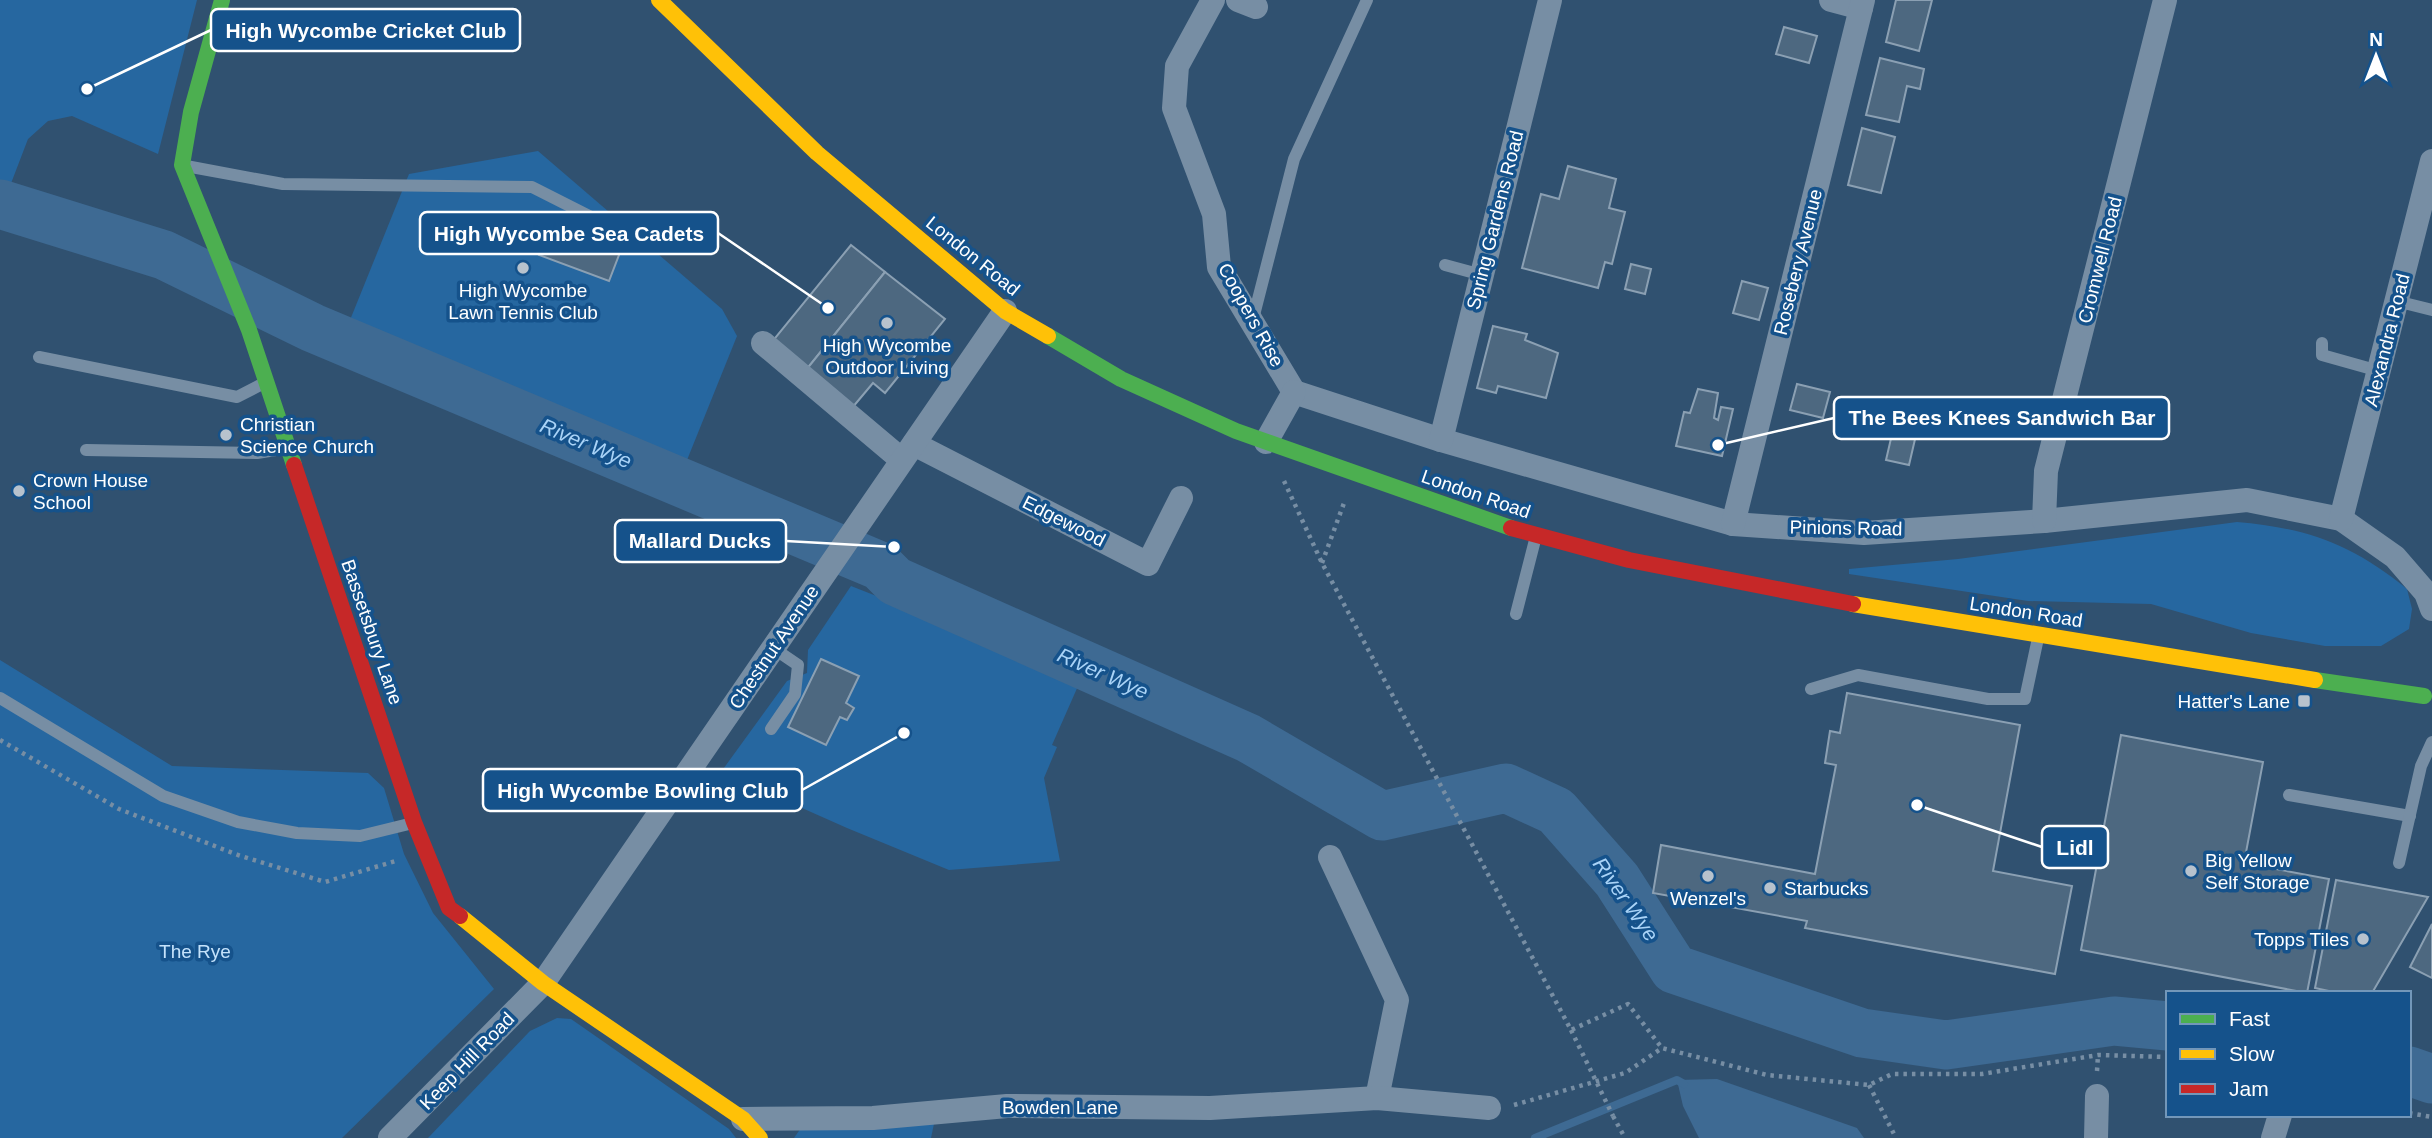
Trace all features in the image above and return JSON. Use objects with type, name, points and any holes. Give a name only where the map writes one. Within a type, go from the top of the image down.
[{"type":"main road","points":[[182,166],[191,112],[222,0]]},
{"type":"main road","name":"London Road","points":[[659,0],[817,153],[1005,311],[1121,379],[1266,442],[1536,537],[1629,560],[1840,602],[2039,636],[2426,695]]},
{"type":"main road","name":"Bassetsbury Lane","points":[[182,166],[266,382],[414,822],[449,908],[543,983],[743,1119],[760,1138]]},
{"type":"street","name":"Coopers Rise","points":[[1213,0],[1177,66],[1174,108],[1214,214],[1219,267],[1253,319],[1294,392]]},
{"type":"street","name":"Spring Gardens Road","points":[[1441,440],[1550,0]]},
{"type":"street","points":[[1831,0],[1862,4]]},
{"type":"street","name":"Cromwell Road","points":[[2044,521],[2046,471],[2165,0]]},
{"type":"street","name":"Rosebery Avenue","points":[[1733,524],[1862,4]]},
{"type":"street","name":"Alexandra Road","points":[[2341,519],[2432,161]]},
{"type":"street","name":"Chestnut Avenue","points":[[543,983],[1005,311]]},
{"type":"street","points":[[763,343],[908,452]]},
{"type":"street","points":[[1266,442],[1294,392]]},
{"type":"street","name":"Pinions Road","points":[[1294,392],[1441,440],[1733,524],[1864,533],[2044,521],[2247,500],[2341,519],[2395,557],[2426,593],[2432,609]]},
{"type":"street","name":"Edgewood","points":[[908,452],[1149,564],[1181,498]]},
{"type":"street","points":[[1331,857],[1397,1000],[1377,1098]]},
{"type":"street","name":"Keep Hill Road","points":[[390,1138],[543,983]]},
{"type":"street","points":[[2096,1138],[2097,1097]]},
{"type":"street","name":"Bowden Lane","points":[[743,1119],[873,1118],[1007,1106],[1210,1108],[1377,1098],[1489,1108]]},
{"type":"street","points":[[2273,1138],[2279,1117]]},
{"type":"lane","points":[[1253,319],[1294,159],[1367,0]]},
{"type":"lane","points":[[182,166],[283,184],[532,187],[621,232]]},
{"type":"lane","points":[[1445,265],[1482,275]]},
{"type":"lane","points":[[2396,301],[2432,310]]},
{"type":"lane","points":[[2322,342],[2322,355],[2379,371]]},
{"type":"lane","points":[[39,357],[237,397],[266,382]]},
{"type":"lane","points":[[86,450],[257,453],[289,448]]},
{"type":"lane","points":[[1516,614],[1536,537]]},
{"type":"lane","points":[[1811,689],[1858,675],[1988,699],[2025,699],[2039,636]]},
{"type":"lane","points":[[771,729],[795,694],[798,665],[773,648]]},
{"type":"lane","points":[[0,698],[163,796],[238,821],[297,833],[360,836],[414,822]]},
{"type":"lane","points":[[2399,863],[2421,766],[2432,742]]},
{"type":"lane","points":[[2289,794],[2410,816]]},
{"type":"path","points":[[1266,442],[1322,563],[1571,1030],[1625,1138]]},
{"type":"path","points":[[1322,563],[1344,506],[1338,468]]},
{"type":"path","points":[[1571,1030],[1628,1004],[1662,1048],[1767,1074],[1869,1085],[1892,1074],[1982,1074],[2098,1055],[2166,1057]]},
{"type":"path","points":[[1489,1108],[1525,1103],[1625,1073],[1662,1048]]},
{"type":"path","points":[[1869,1085],[1896,1138]]},
{"type":"path","points":[[2411,1113],[2432,1117]]},
{"type":"green space","points":[[0,0],[197,0],[158,154],[72,116],[48,121],[28,139],[10,186],[0,183]]},
{"type":"green space","name":"High Wycombe Lawn Tennis Club","points":[[538,151],[722,309],[737,336],[685,465],[346,330],[409,174]]},
{"type":"green space","points":[[2237,522],[2307,534],[2367,560],[2407,589],[2412,609],[2409,629],[2381,646],[2325,646],[2251,633],[2151,604],[2028,601],[1849,574],[1849,569],[1958,559]]},
{"type":"green space","points":[[851,586],[1082,677],[1052,745],[1057,747],[1044,778],[1060,861],[949,870],[721,772],[787,681],[807,673],[808,650]]},
{"type":"green space","name":"The Rye","points":[[0,660],[172,766],[368,773],[384,788],[404,854],[433,913],[494,989],[342,1138],[0,1138]]},
{"type":"green space","points":[[557,1018],[571,1019],[729,1129],[736,1138],[428,1138],[530,1031]]},
{"type":"green space","points":[[935,1119],[931,1138],[794,1138],[801,1128]]},
{"type":"shaded area","points":[[1717,1079],[1857,1128],[1864,1138],[1699,1138],[1683,1106],[1677,1080]]},
{"type":"building","points":[[1896,0],[1932,0],[1919,51],[1886,42]]},
{"type":"building","points":[[1784,27],[1817,36],[1809,63],[1776,54]]},
{"type":"building","points":[[1880,58],[1924,69],[1920,89],[1907,86],[1899,122],[1866,115]]},
{"type":"building","points":[[1862,128],[1895,137],[1881,193],[1848,185]]},
{"type":"building","points":[[1568,166],[1616,179],[1609,208],[1625,212],[1612,264],[1605,262],[1598,288],[1522,268],[1541,194],[1559,199]]},
{"type":"building","points":[[554,215],[624,242],[609,281],[539,255]]},
{"type":"building","points":[[851,245],[885,272],[806,370],[771,343]]},
{"type":"building","points":[[1631,264],[1651,269],[1645,294],[1625,289]]},
{"type":"building","points":[[885,272],[945,319],[885,393],[873,383],[852,408],[806,370]]},
{"type":"building","points":[[1742,281],[1768,288],[1759,320],[1733,313]]},
{"type":"building","points":[[1493,326],[1527,334],[1525,340],[1558,353],[1546,398],[1498,386],[1496,393],[1477,388]]},
{"type":"building","points":[[1797,384],[1830,392],[1823,418],[1790,410]]},
{"type":"building","points":[[1698,389],[1718,393],[1714,418],[1718,420],[1721,407],[1733,409],[1722,456],[1676,446],[1684,412],[1690,413]]},
{"type":"building","points":[[1896,417],[1919,422],[1909,465],[1886,460]]},
{"type":"building","points":[[821,659],[859,676],[846,703],[854,708],[847,720],[840,717],[826,745],[788,727]]},
{"type":"building","points":[[1847,693],[2020,725],[1993,871],[2072,886],[2055,974],[1805,928],[1807,921],[1653,893],[1661,845],[1815,874],[1836,765],[1825,763],[1830,731],[1840,733]]},
{"type":"building","name":"Big Yellow Self Storage","points":[[2121,735],[2263,762],[2244,863],[2329,879],[2307,991],[2081,950]]},
{"type":"building","points":[[2336,880],[2428,897],[2373,991],[2329,991],[2315,988]]},
{"type":"building","points":[[2432,924],[2432,978],[2410,967]]},
{"type":"waterway","name":"River Wye","points":[[0,204],[164,255],[313,328],[880,566],[895,581],[1248,738],[1382,816],[1506,788],[1556,811],[1617,880],[1674,969],[1862,1033],[1946,1045],[2114,1021],[2166,1026]]},
{"type":"waterway","name":"River Wye","points":[[2411,1072],[2432,1079]]},
{"type":"waterway","points":[[1535,1138],[1677,1080],[1684,1084]]},
{"type":"traffic: fast","points":[[222,0],[191,112],[182,165],[249,330],[294,465]]},
{"type":"traffic: fast","points":[[1048,336],[1121,379],[1236,431],[1511,528]]},
{"type":"traffic: fast","points":[[2315,680],[2424,696]]},
{"type":"traffic: slow","points":[[659,0],[817,153],[1005,311],[1048,336]]},
{"type":"traffic: slow","points":[[1853,604],[2315,680]]},
{"type":"traffic: slow","points":[[460,916],[543,983],[743,1119],[760,1138]]},
{"type":"traffic: jam","points":[[294,465],[414,822],[449,908],[460,916]]},
{"type":"traffic: jam","points":[[1511,528],[1629,560],[1853,604]]},
{"type":"place","name":"High Wycombe Cricket Club","points":[[87,89]]},
{"type":"place","name":"High Wycombe Lawn Tennis Club","points":[[523,268]]},
{"type":"place","name":"High Wycombe Sea Cadets","points":[[828,308]]},
{"type":"place","name":"High Wycombe Outdoor Living","points":[[887,323]]},
{"type":"place","name":"Christian Science Church","points":[[226,435]]},
{"type":"place","name":"The Bees Knees Sandwich Bar","points":[[1718,445]]},
{"type":"place","name":"Crown House School","points":[[19,491]]},
{"type":"place","name":"Mallard Ducks","points":[[894,547]]},
{"type":"place","name":"Hatter's Lane","points":[[2304,701]]},
{"type":"place","name":"High Wycombe Bowling Club","points":[[904,733]]},
{"type":"place","name":"Lidl","points":[[1917,805]]},
{"type":"place","name":"Big Yellow Self Storage","points":[[2191,871]]},
{"type":"place","name":"Wenzel's","points":[[1708,876]]},
{"type":"place","name":"Starbucks","points":[[1770,888]]},
{"type":"place","name":"Topps Tiles","points":[[2363,939]]}]
